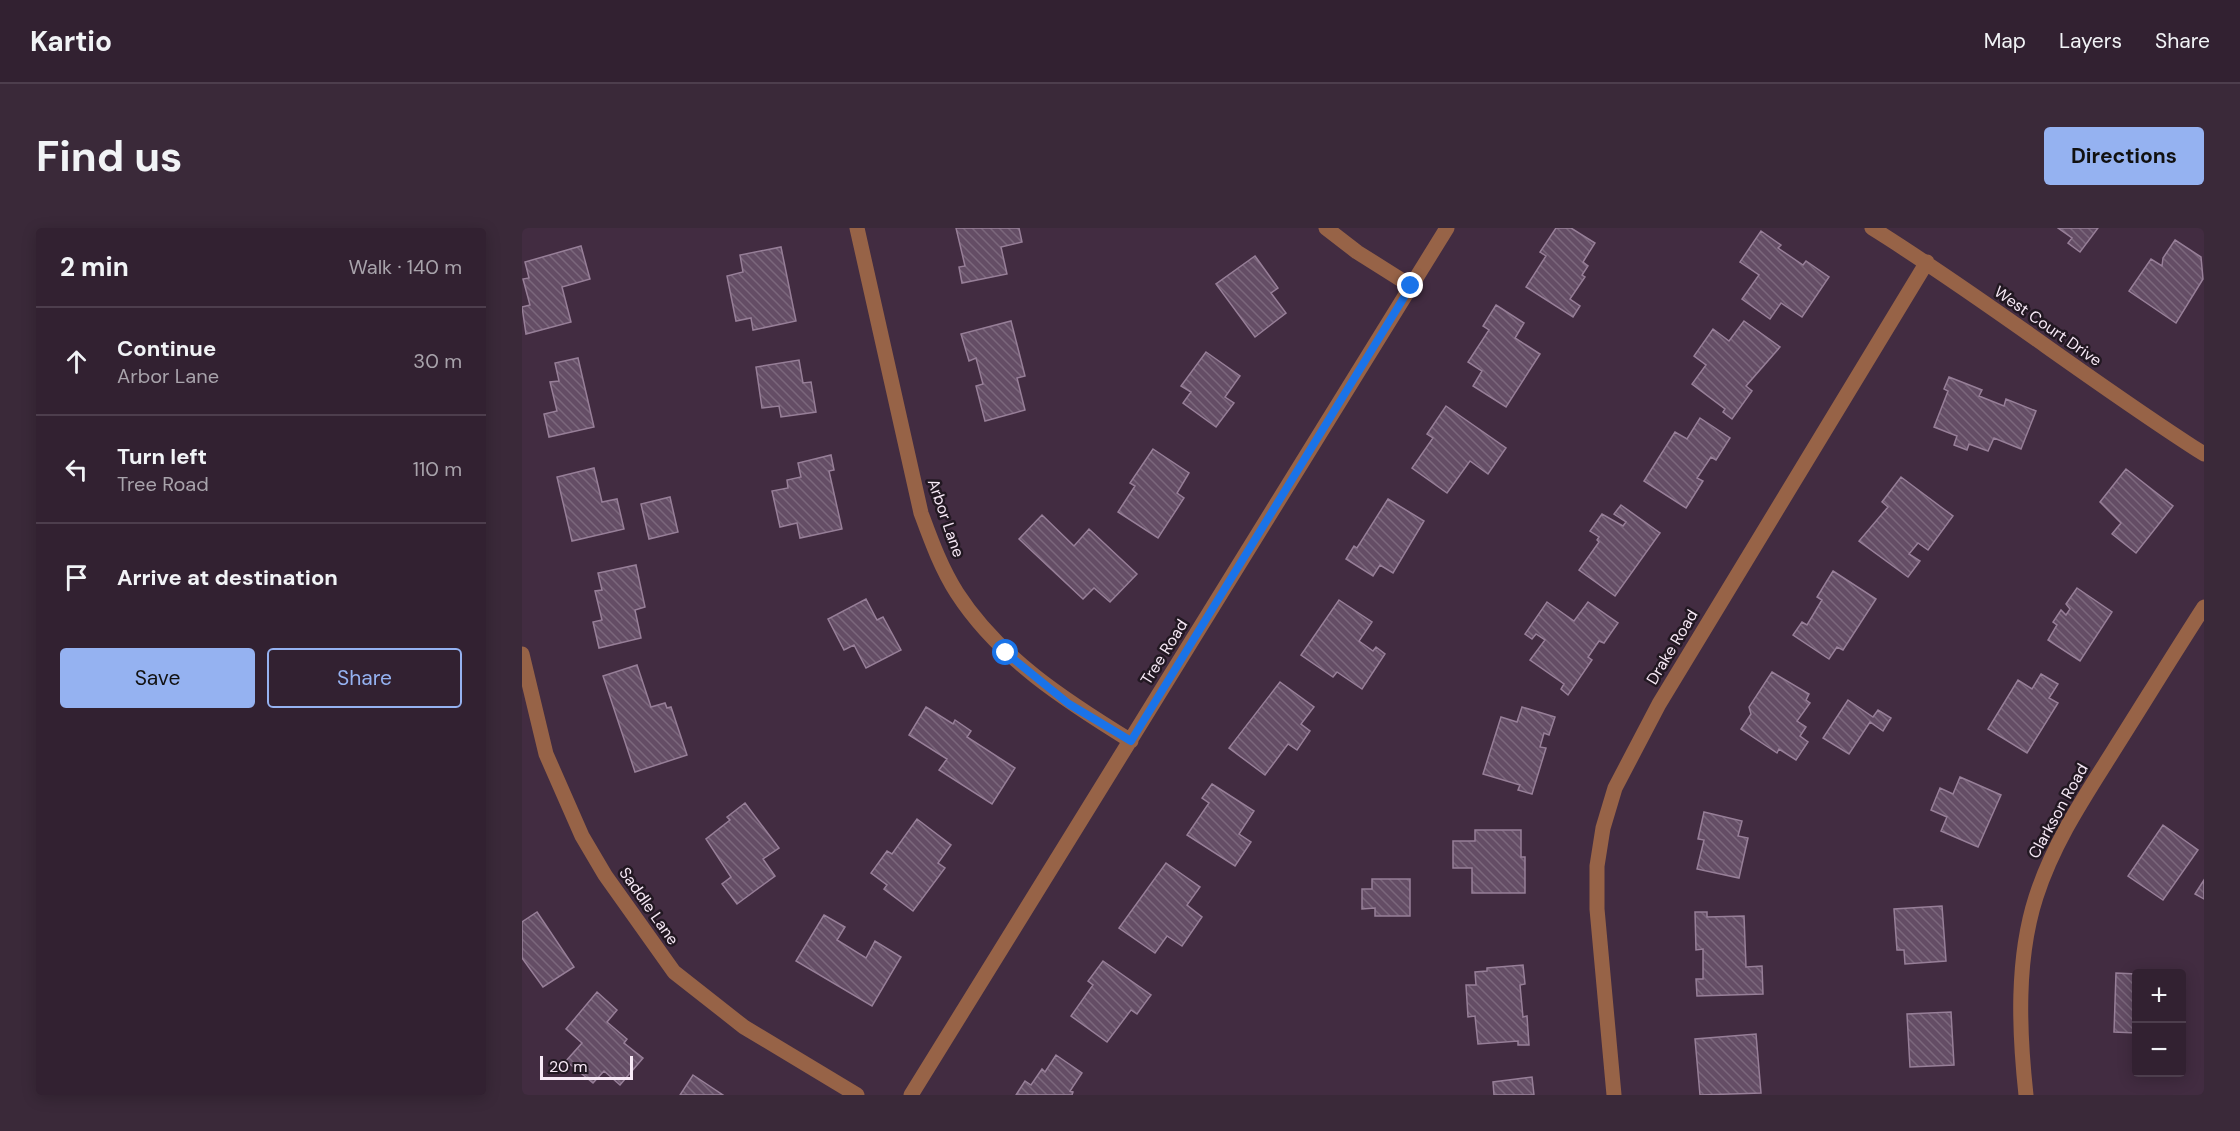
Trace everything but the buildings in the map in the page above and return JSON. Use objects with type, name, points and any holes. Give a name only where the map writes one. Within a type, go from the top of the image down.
[{"type":"street","name":"Arbor Lane","points":[[856,228],[921,513],[936,553],[957,594],[1006,653],[1069,704],[1131,741]]},
{"type":"street","points":[[1326,228],[1357,252],[1411,286]]},
{"type":"street","name":"Tree Road","points":[[911,1095],[1447,228]]},
{"type":"street","name":"West Court Drive","points":[[1872,228],[1927,262],[2086,376],[2204,454]]},
{"type":"street","name":"Drake Road","points":[[1614,1095],[1597,909],[1597,866],[1603,828],[1615,788],[1688,656],[1927,262]]},
{"type":"street","name":"Clarkson Road","points":[[2026,1095],[2023,973],[2027,934],[2042,880],[2070,820],[2204,607]]},
{"type":"street","name":"Saddle Lane","points":[[522,654],[546,754],[572,815],[605,875],[674,972],[744,1027],[857,1095]]},
{"type":"route","points":[[1006,653],[1069,704],[1131,741],[1411,286]]}]
